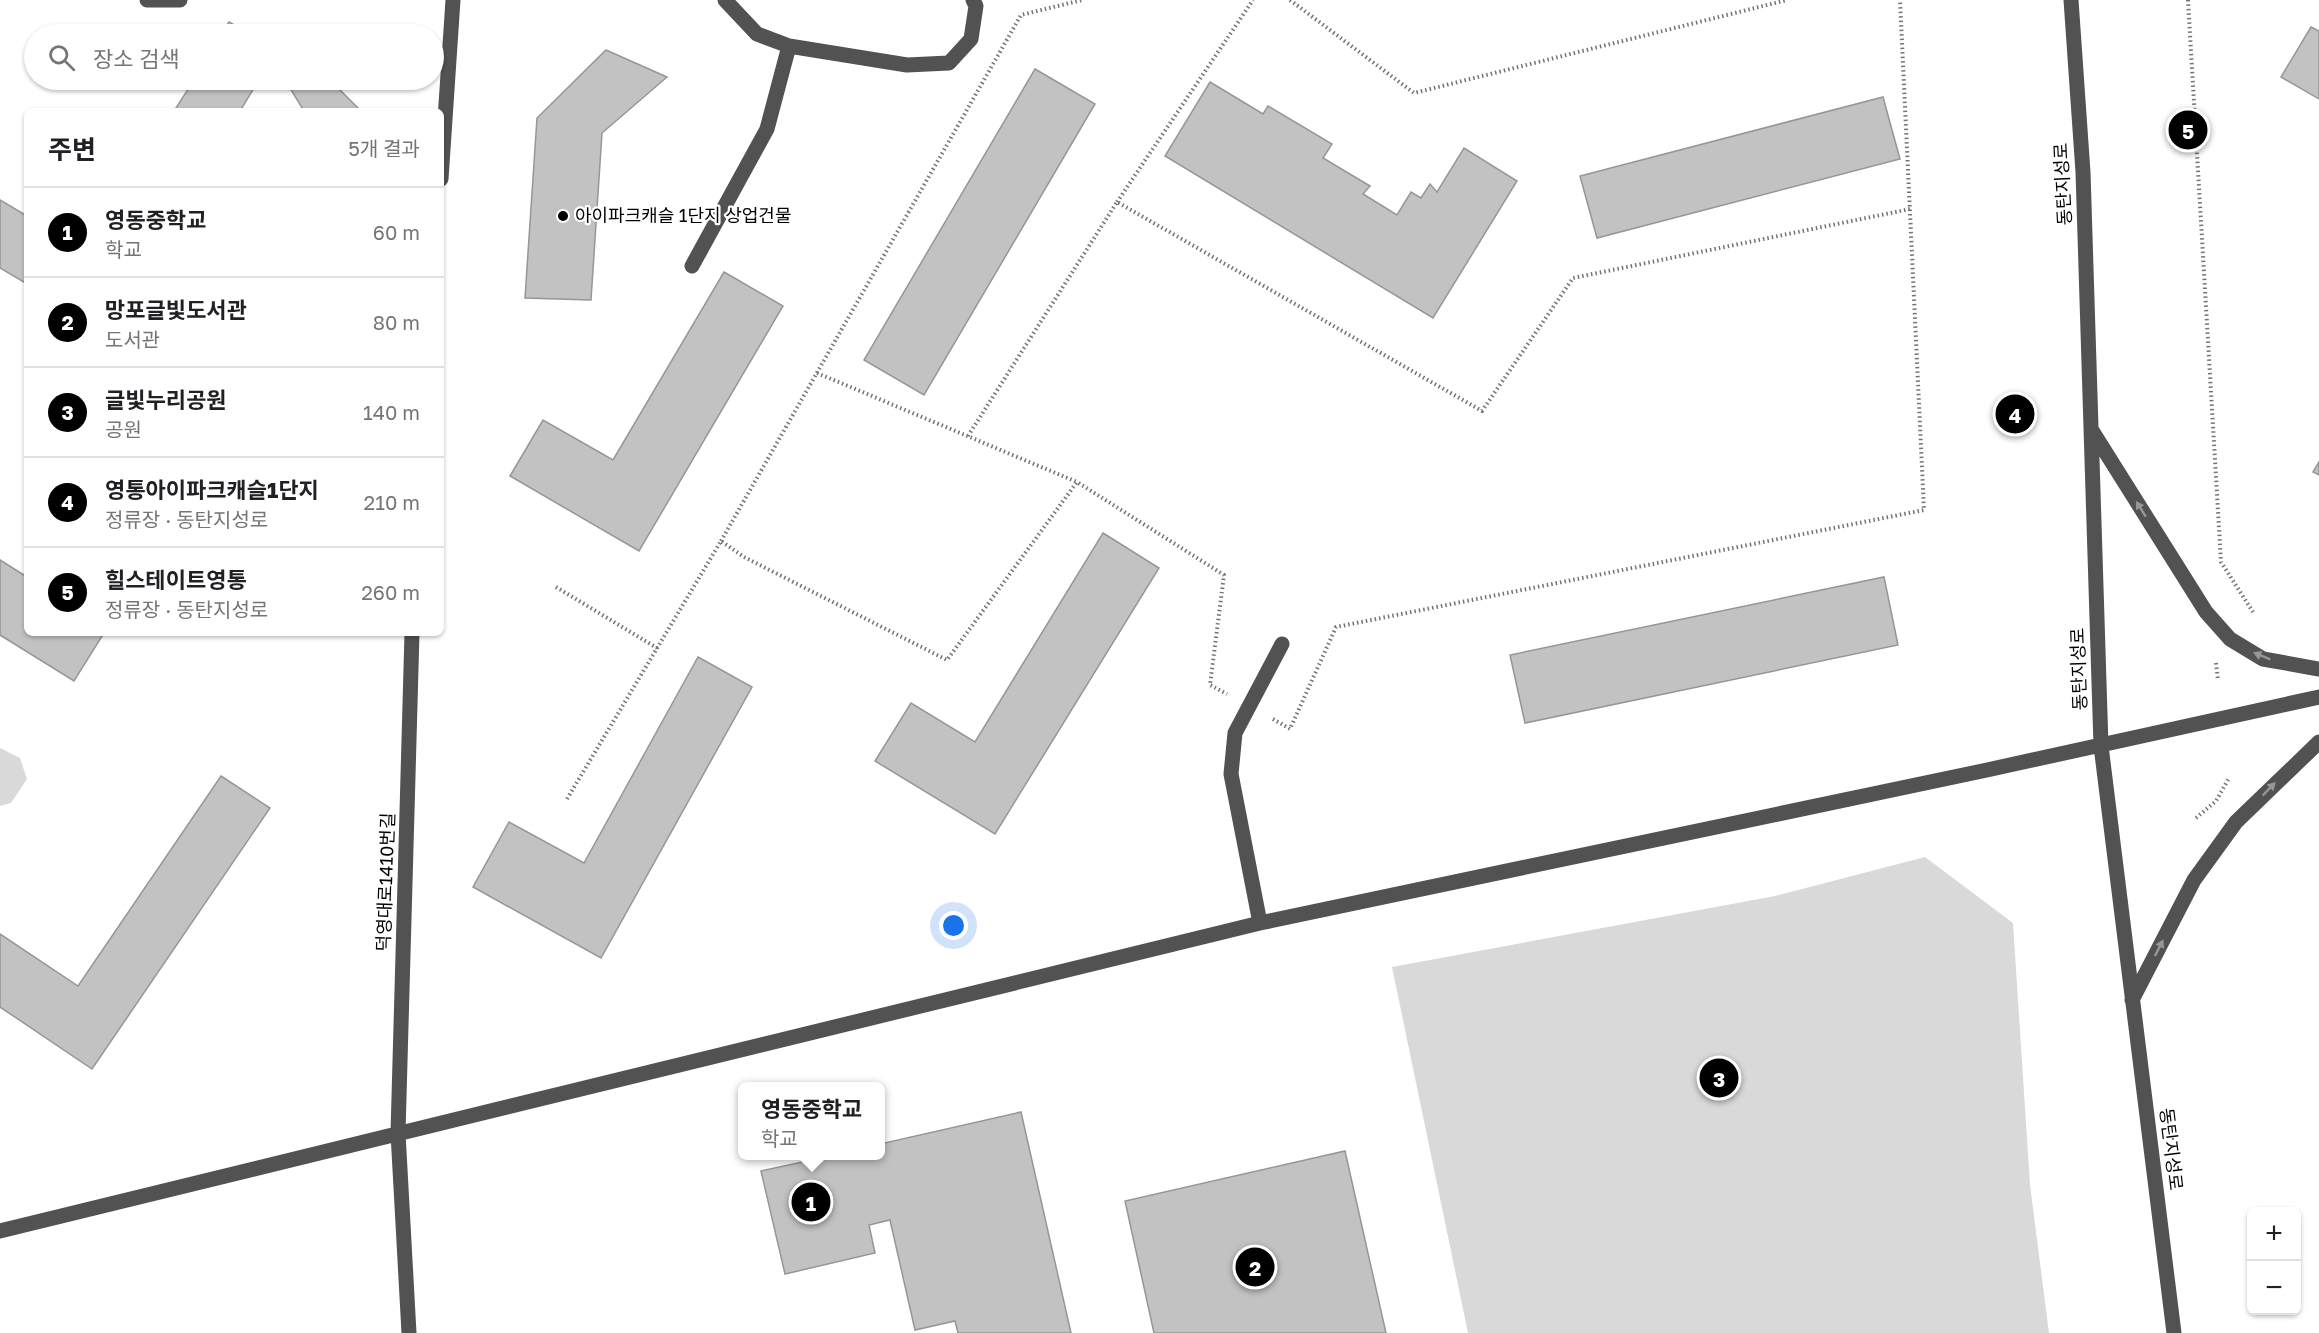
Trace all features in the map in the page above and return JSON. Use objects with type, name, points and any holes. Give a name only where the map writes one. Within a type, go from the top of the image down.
[{"type":"street","points":[[147,0],[180,0]]},
{"type":"street","points":[[444,134],[453,0]]},
{"type":"street","points":[[724,0],[757,34],[789,46],[907,65],[949,63],[971,39],[975,6],[973,0]]},
{"type":"street","name":"동탄지성로","points":[[2070,0],[2083,172],[2101,746],[2174,1333]]},
{"type":"street","points":[[692,266],[767,129],[789,46]]},
{"type":"street","points":[[2091,428],[2206,612],[2230,639],[2263,659],[2319,669]]},
{"type":"street","name":"덕영대로1410번길","points":[[409,1333],[398,1133],[412,636]]},
{"type":"street","points":[[1260,923],[1231,774],[1235,733],[1282,644]]},
{"type":"street","points":[[0,1231],[1260,923],[2101,746],[2319,697]]},
{"type":"street","points":[[2132,1000],[2194,880],[2236,822],[2319,742]]},
{"type":"path","points":[[567,799],[721,541],[1021,15],[1082,0]]},
{"type":"path","points":[[968,436],[1117,202],[1253,0]]},
{"type":"path","points":[[1290,0],[1413,93],[1787,0]]},
{"type":"path","points":[[817,373],[1077,482],[1224,575],[1210,685],[1290,729],[1336,627],[1924,510],[1900,0]]},
{"type":"path","points":[[2188,0],[2221,562],[2253,612]]},
{"type":"path","points":[[1117,202],[1482,411],[1573,278],[1910,209]]},
{"type":"path","points":[[721,541],[744,557],[947,660],[1077,482]]},
{"type":"path","points":[[556,587],[657,648]]},
{"type":"path","points":[[2215,657],[2218,680]]},
{"type":"path","points":[[2196,818],[2216,801],[2229,777]]},
{"type":"shaded area","points":[[0,748],[20,758],[27,779],[11,803],[0,806]]},
{"type":"shaded area","points":[[1925,857],[2013,923],[2030,1185],[2049,1333],[1468,1333],[1392,967],[1775,896]]},
{"type":"building","points":[[2311,27],[2319,31],[2319,99],[2281,77]]},
{"type":"building","name":"아이파크캐슬 1단지 상업건물","points":[[606,50],[667,77],[602,133],[591,300],[525,298],[537,118]]},
{"type":"building","points":[[1035,69],[1095,104],[924,395],[864,360]]},
{"type":"building","points":[[1210,82],[1263,114],[1268,106],[1332,144],[1323,158],[1370,186],[1363,194],[1397,215],[1411,192],[1421,198],[1430,184],[1437,192],[1464,148],[1517,181],[1433,318],[1165,156]]},
{"type":"building","points":[[188,90],[253,90],[242,108],[176,108]]},
{"type":"building","points":[[291,90],[340,90],[358,108],[302,108]]},
{"type":"building","points":[[1883,97],[1900,159],[1597,238],[1580,176]]},
{"type":"building","points":[[0,200],[24,214],[24,282],[0,268]]},
{"type":"building","points":[[724,272],[783,306],[639,551],[510,476],[543,420],[613,460]]},
{"type":"building","points":[[2319,462],[2319,475],[2313,472]]},
{"type":"building","points":[[1103,533],[1159,568],[995,834],[875,761],[911,703],[975,742]]},
{"type":"building","points":[[0,560],[24,575],[24,636],[102,636],[74,681],[0,635]]},
{"type":"building","points":[[1884,577],[1898,645],[1525,723],[1510,655]]},
{"type":"building","points":[[698,657],[752,687],[601,958],[473,887],[509,822],[584,863]]},
{"type":"building","points":[[221,776],[270,808],[92,1069],[0,1007],[0,934],[78,986]]},
{"type":"building","points":[[1021,1112],[1071,1333],[958,1333],[955,1321],[915,1330],[890,1220],[869,1225],[875,1253],[785,1274],[761,1171],[812,1160],[885,1160],[885,1143]]},
{"type":"building","points":[[1345,1151],[1386,1333],[1154,1333],[1125,1201]]},
{"type":"place","name":"힐스테이트영통","points":[[2188,130]]},
{"type":"place","name":"아이파크캐슬 1단지 상업건물","points":[[563,216]]},
{"type":"place","name":"영통아이파크캐슬1단지","points":[[2015,414]]},
{"type":"place","name":"글빛누리공원","points":[[1719,1078]]},
{"type":"place","name":"영동중학교","points":[[811,1202]]},
{"type":"place","name":"망포글빛도서관","points":[[1255,1267]]}]
